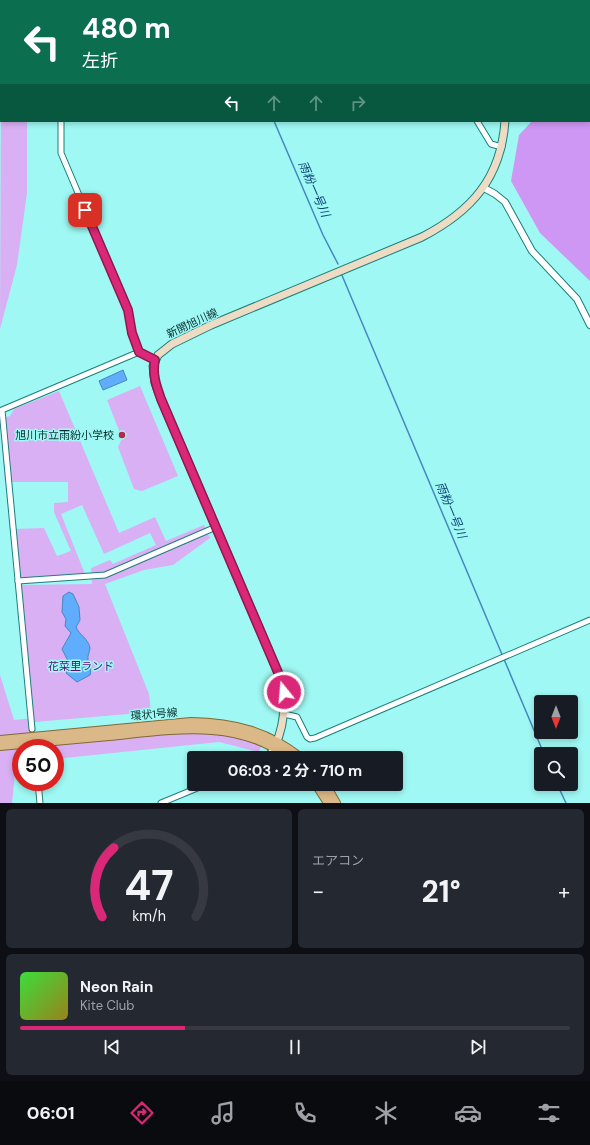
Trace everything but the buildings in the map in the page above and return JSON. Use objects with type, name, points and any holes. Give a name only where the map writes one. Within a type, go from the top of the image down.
[{"type":"main road","name":"新開旭川線","points":[[155,360],[172,344],[211,325],[442,227],[467,208],[484,188],[502,147],[505,122]]},
{"type":"main road","points":[[155,360],[153,366],[155,383],[280,677],[284,692],[284,714],[276,745]]},
{"type":"main road","name":"環状1号線","points":[[0,740],[191,722],[220,723],[236,726],[288,751]]},
{"type":"main road","name":"環状1号線","points":[[0,746],[197,729],[231,732],[276,745],[282,751]]},
{"type":"main road","points":[[320,791],[328,803]]},
{"type":"main road","points":[[329,791],[336,803]]},
{"type":"street","points":[[61,122],[61,153],[128,310],[132,333],[139,352],[155,360]]},
{"type":"street","points":[[478,122],[491,144],[502,147]]},
{"type":"street","points":[[484,188],[505,202],[532,251],[576,299],[590,325]]},
{"type":"street","points":[[32,729],[2,410],[139,352]]},
{"type":"street","points":[[18,582],[105,575],[216,527]]},
{"type":"street","points":[[284,714],[297,717],[307,736],[310,739],[315,738],[590,620]]},
{"type":"street","points":[[271,751],[276,745]]},
{"type":"street","points":[[39,791],[40,803]]},
{"type":"street","points":[[161,803],[190,791]]},
{"type":"green space","points":[[1,122],[27,122],[27,193],[17,265],[0,329]]},
{"type":"green space","points":[[140,386],[178,476],[142,491],[134,489],[118,447],[122,438],[107,400]]},
{"type":"green space","name":"花菜里ランド","points":[[59,391],[119,533],[155,517],[166,541],[204,525],[210,538],[173,565],[144,570],[105,584],[149,694],[151,712],[35,722],[36,734],[0,737],[0,675],[14,720],[34,718],[20,585],[92,584],[91,568],[110,560],[113,564],[156,545],[150,533],[104,554],[82,505],[61,514],[85,574],[22,579],[19,577],[15,529],[44,528],[57,556],[71,551],[54,512],[54,503],[68,502],[68,482],[5,482],[0,419],[10,416],[14,409]]},
{"type":"green space","points":[[190,732],[226,736],[261,746],[259,751],[255,751],[219,742],[64,758],[64,744]]},
{"type":"green space","points":[[12,749],[12,791],[13,791],[12,803],[0,803],[0,750]]},
{"type":"shaded area","points":[[531,122],[590,122],[590,281],[540,233],[511,181],[519,135]]},
{"type":"water","points":[[123,370],[127,380],[103,390],[99,381]]},
{"type":"water","points":[[69,592],[73,594],[79,607],[80,620],[76,627],[90,648],[88,662],[91,671],[90,675],[77,682],[66,673],[67,659],[62,649],[71,633],[65,626],[66,619],[62,612],[63,596]]},
{"type":"waterway","name":"雨粉一号川","points":[[274,122],[323,235],[338,264]]},
{"type":"waterway","name":"雨粉一号川","points":[[341,273],[541,747]]},
{"type":"waterway","name":"雨粉一号川","points":[[560,791],[566,803]]},
{"type":"place","name":"旭川市立雨紛小学校","points":[[122,435]]},
{"type":"route","points":[[85,210],[128,310],[132,333],[139,352],[155,360],[153,373],[161,399],[280,677],[284,692]]}]
